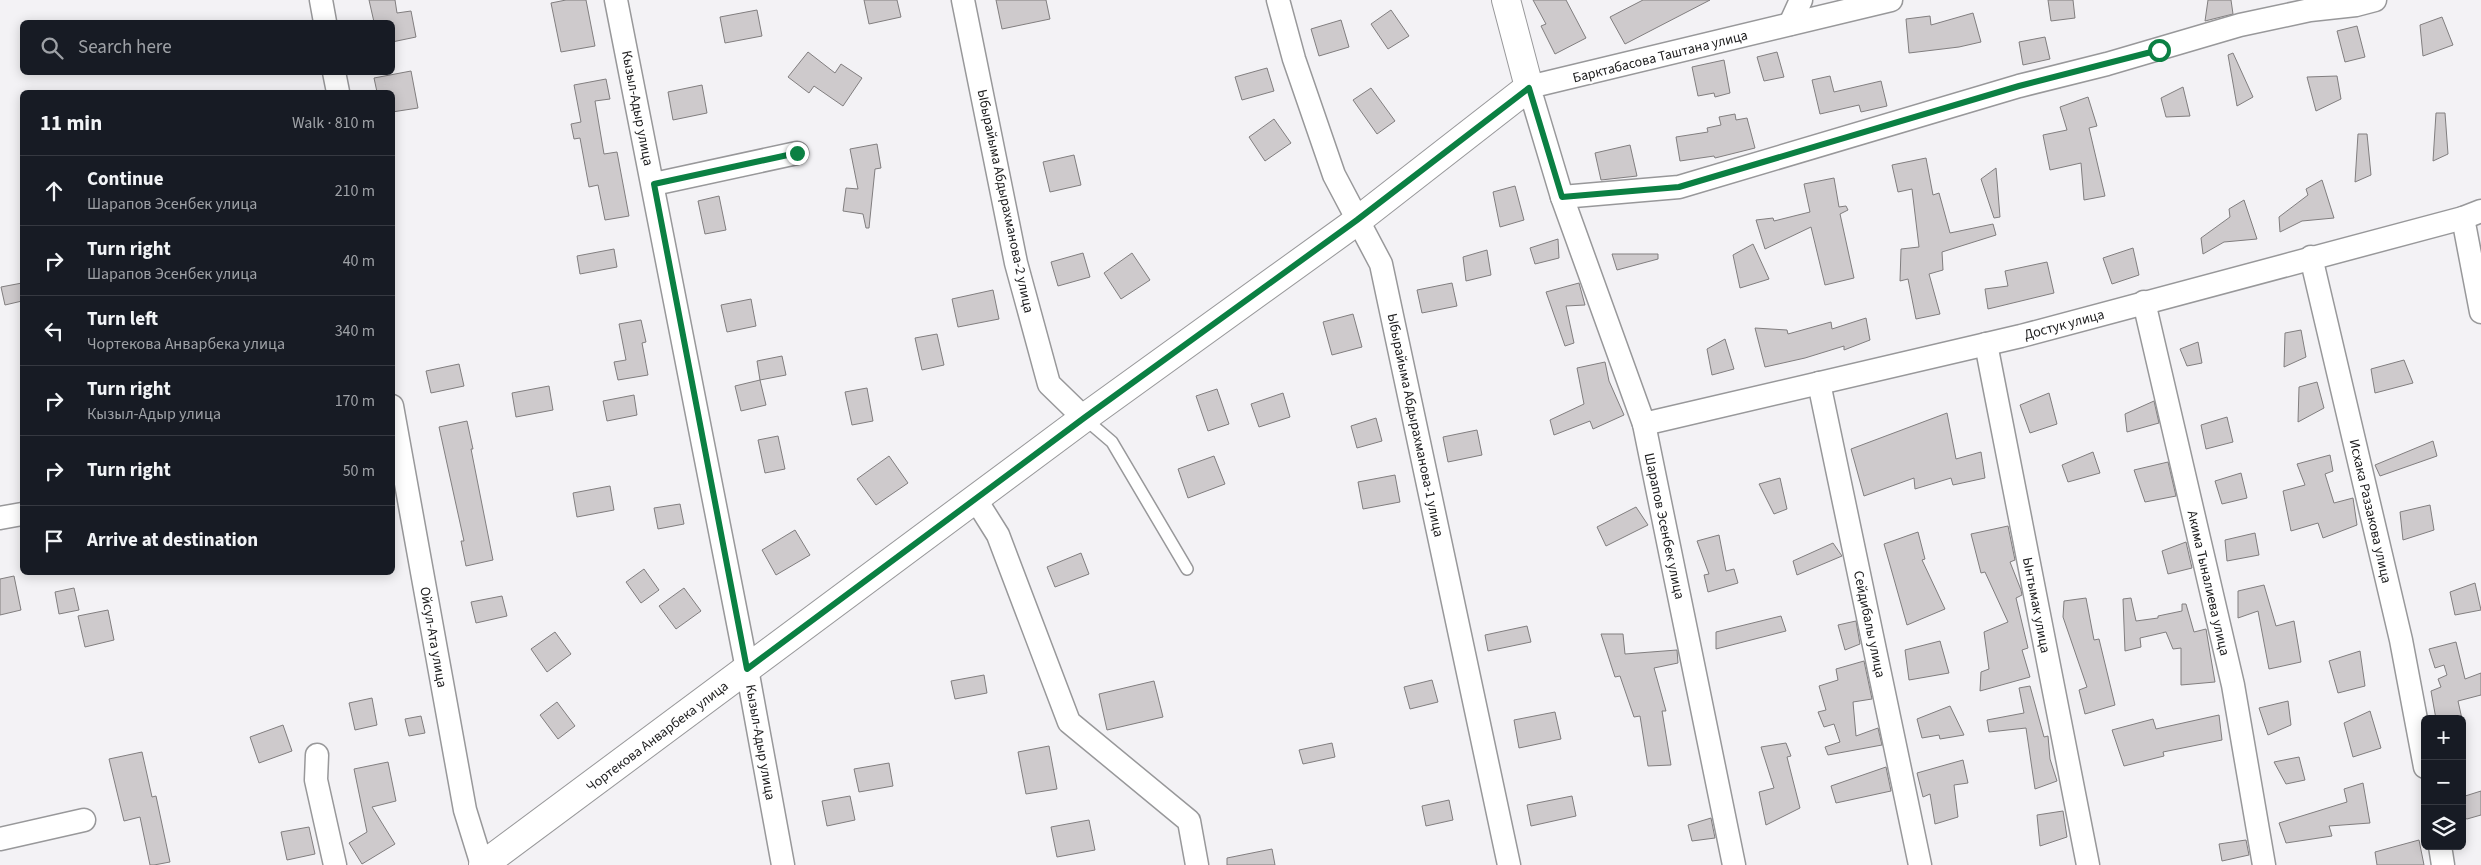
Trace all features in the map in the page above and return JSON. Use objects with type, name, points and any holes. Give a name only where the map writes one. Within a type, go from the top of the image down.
[{"type":"street","points":[[321,0],[325,20]]},
{"type":"street","name":"Кызыл-Адыр улица","points":[[616,0],[654,184],[783,865]]},
{"type":"street","name":"Ыбырайыма Абдырахманова-2 улица","points":[[963,0],[1016,263],[1049,384],[1084,418]]},
{"type":"street","name":"Ыбырайыма Абдырахманова-1 улица","points":[[1278,0],[1294,59],[1334,175],[1381,264],[1509,865]]},
{"type":"street","points":[[1506,0],[1529,88]]},
{"type":"street","points":[[1790,24],[1801,0]]},
{"type":"street","name":"Барктабасова Таштана улица","points":[[1529,88],[1891,0]]},
{"type":"street","points":[[1562,197],[1679,187],[2019,86],[2142,55],[2240,25],[2310,10],[2356,6],[2376,0]]},
{"type":"street","points":[[335,75],[338,90]]},
{"type":"street","name":"Чортекова Анварбека улица","points":[[483,865],[1084,418],[1357,220],[1529,88]]},
{"type":"street","name":"Шарапов Эсенбек улица","points":[[1529,88],[1562,197],[1644,424],[1734,865]]},
{"type":"street","points":[[654,184],[797,153]]},
{"type":"street","points":[[2472,215],[2481,312]]},
{"type":"street","name":"Достук улица","points":[[1644,424],[1986,344],[2472,215]]},
{"type":"street","name":"Исхака Раззакова улица","points":[[2311,257],[2401,640],[2424,760]]},
{"type":"street","name":"Акима Тыналиева улица","points":[[2144,302],[2233,685],[2264,865]]},
{"type":"street","name":"Ынтымак улица","points":[[1986,344],[2088,865]]},
{"type":"street","name":"Сейдибалы улица","points":[[1819,383],[1920,865]]},
{"type":"street","name":"Ойсул-Ата улица","points":[[396,449],[465,810],[483,865]]},
{"type":"street","points":[[976,500],[998,535],[1069,722],[1190,821],[1197,865]]},
{"type":"street","points":[[0,518],[20,514]]},
{"type":"street","points":[[317,755],[316,780],[335,865]]},
{"type":"street","points":[[0,839],[84,820]]},
{"type":"street","points":[[2441,850],[2443,865]]},
{"type":"lane","points":[[1084,418],[1112,442],[1187,569]]},
{"type":"building","points":[[369,0],[395,0],[397,13],[411,11],[416,37],[395,41],[395,20],[374,20]]},
{"type":"building","points":[[566,0],[586,0],[595,46],[561,52],[551,3]]},
{"type":"building","points":[[864,0],[897,0],[901,17],[869,24]]},
{"type":"building","points":[[996,0],[1046,0],[1050,19],[1002,29]]},
{"type":"building","points":[[1533,0],[1566,0],[1586,38],[1555,54],[1541,26],[1546,24]]},
{"type":"building","points":[[1643,0],[1710,0],[1625,44],[1610,17]]},
{"type":"building","points":[[2048,0],[2073,0],[2075,18],[2051,21]]},
{"type":"building","points":[[2208,0],[2231,0],[2233,14],[2205,21]]},
{"type":"building","points":[[757,10],[762,36],[725,43],[720,17]]},
{"type":"building","points":[[1391,10],[1409,36],[1388,49],[1371,24]]},
{"type":"building","points":[[1973,13],[1981,42],[1959,47],[1909,53],[1906,19],[1930,16],[1931,25]]},
{"type":"building","points":[[2442,17],[2453,45],[2423,56],[2420,25]]},
{"type":"building","points":[[1341,20],[1349,47],[1319,56],[1311,29]]},
{"type":"building","points":[[2357,26],[2365,57],[2345,62],[2337,31]]},
{"type":"building","points":[[2045,37],[2050,59],[2023,65],[2019,42]]},
{"type":"building","points":[[808,52],[835,73],[841,64],[862,78],[843,106],[814,86],[809,93],[788,77]]},
{"type":"building","points":[[1777,52],[1784,77],[1764,81],[1757,57]]},
{"type":"building","points":[[2233,53],[2253,97],[2237,106],[2228,55]]},
{"type":"building","points":[[1724,60],[1730,93],[1715,97],[1714,93],[1698,96],[1692,67]]},
{"type":"building","points":[[1267,68],[1274,91],[1242,100],[1235,77]]},
{"type":"building","points":[[411,71],[418,108],[395,112],[395,90],[377,90],[374,78]]},
{"type":"building","points":[[1830,76],[1834,92],[1881,81],[1887,106],[1861,112],[1859,105],[1820,114],[1812,80]]},
{"type":"building","points":[[2337,76],[2341,99],[2316,111],[2307,77]]},
{"type":"building","points":[[606,79],[610,99],[595,101],[604,154],[617,152],[629,216],[605,220],[598,185],[589,187],[580,138],[574,139],[571,124],[581,122],[574,85]]},
{"type":"building","points":[[702,85],[707,113],[673,120],[668,92]]},
{"type":"building","points":[[2183,87],[2190,116],[2166,117],[2161,98]]},
{"type":"building","points":[[1371,88],[1395,121],[1377,134],[1353,100]]},
{"type":"building","points":[[2088,97],[2097,126],[2089,128],[2105,196],[2084,200],[2081,163],[2050,170],[2043,135],[2067,130],[2060,107]]},
{"type":"building","points":[[2436,113],[2445,113],[2448,154],[2433,161]]},
{"type":"building","points":[[1735,114],[1736,120],[1747,118],[1755,148],[1715,158],[1714,156],[1680,161],[1676,137],[1708,132],[1707,128],[1721,125],[1719,117]]},
{"type":"building","points":[[1274,119],[1291,143],[1265,161],[1249,137]]},
{"type":"building","points":[[2358,134],[2367,134],[2371,175],[2355,182]]},
{"type":"building","points":[[877,144],[881,168],[875,169],[869,228],[866,228],[863,214],[843,211],[846,188],[858,189],[850,149]]},
{"type":"building","points":[[1630,145],[1637,176],[1601,180],[1595,153]]},
{"type":"building","points":[[1074,155],[1081,185],[1050,192],[1043,162]]},
{"type":"building","points":[[1926,158],[1933,195],[1939,193],[1950,233],[1993,224],[1996,235],[1942,252],[1943,270],[1929,274],[1940,314],[1916,319],[1908,279],[1900,281],[1901,249],[1919,247],[1912,189],[1898,192],[1892,165]]},
{"type":"building","points":[[1996,168],[2000,217],[1994,218],[1981,179]]},
{"type":"building","points":[[1834,178],[1839,207],[1846,206],[1848,210],[1840,214],[1854,278],[1825,285],[1811,227],[1765,249],[1756,220],[1773,218],[1774,221],[1810,212],[1804,184]]},
{"type":"building","points":[[2322,180],[2334,218],[2302,221],[2280,232],[2279,217],[2308,195],[2306,189]]},
{"type":"building","points":[[1515,186],[1524,220],[1500,227],[1493,192]]},
{"type":"building","points":[[719,196],[726,230],[705,234],[698,201]]},
{"type":"building","points":[[2244,200],[2257,239],[2224,242],[2203,254],[2201,238],[2230,217],[2229,209]]},
{"type":"building","points":[[1558,239],[1559,258],[1535,264],[1530,248]]},
{"type":"building","points":[[1753,244],[1769,279],[1740,288],[1733,255]]},
{"type":"building","points":[[2133,248],[2139,275],[2112,284],[2103,258]]},
{"type":"building","points":[[614,249],[617,267],[580,274],[577,256]]},
{"type":"building","points":[[1487,250],[1491,275],[1466,281],[1463,257]]},
{"type":"building","points":[[1083,253],[1090,277],[1058,286],[1051,262]]},
{"type":"building","points":[[1132,253],[1150,280],[1121,299],[1104,273]]},
{"type":"building","points":[[1612,254],[1658,254],[1658,259],[1617,270]]},
{"type":"building","points":[[2047,262],[2054,293],[1988,309],[1985,289],[2008,286],[2005,271]]},
{"type":"building","points":[[20,283],[20,301],[5,305],[1,287]]},
{"type":"building","points":[[1452,283],[1457,306],[1422,313],[1417,290]]},
{"type":"building","points":[[1579,283],[1585,305],[1566,306],[1574,343],[1565,346],[1546,292]]},
{"type":"building","points":[[993,290],[999,319],[958,327],[952,299]]},
{"type":"building","points":[[751,299],[756,326],[727,332],[721,305]]},
{"type":"building","points":[[1353,314],[1362,347],[1332,355],[1323,322]]},
{"type":"building","points":[[1866,318],[1870,340],[1844,350],[1844,346],[1805,358],[1765,367],[1755,328],[1787,330],[1788,334],[1831,322],[1832,329]]},
{"type":"building","points":[[641,320],[646,342],[642,343],[648,375],[618,380],[614,362],[626,360],[619,324]]},
{"type":"building","points":[[2301,330],[2306,357],[2284,367],[2285,333]]},
{"type":"building","points":[[937,334],[944,365],[922,370],[915,338]]},
{"type":"building","points":[[1725,339],[1734,369],[1712,375],[1707,349]]},
{"type":"building","points":[[2198,342],[2202,363],[2187,366],[2180,349]]},
{"type":"building","points":[[782,356],[786,375],[760,380],[757,361]]},
{"type":"building","points":[[2404,360],[2413,383],[2375,393],[2371,369]]},
{"type":"building","points":[[1605,362],[1609,381],[1624,415],[1593,429],[1590,421],[1554,435],[1550,420],[1584,404],[1577,368]]},
{"type":"building","points":[[459,364],[464,386],[431,393],[426,371]]},
{"type":"building","points":[[760,380],[766,405],[741,411],[735,386]]},
{"type":"building","points":[[2317,382],[2324,408],[2298,422],[2299,387]]},
{"type":"building","points":[[549,386],[553,410],[516,417],[512,393]]},
{"type":"building","points":[[867,388],[873,421],[852,425],[845,392]]},
{"type":"building","points":[[1217,389],[1229,424],[1208,431],[1196,396]]},
{"type":"building","points":[[1283,393],[1290,417],[1259,427],[1251,404]]},
{"type":"building","points":[[2049,393],[2057,424],[2030,433],[2020,405]]},
{"type":"building","points":[[634,395],[637,415],[607,421],[603,401]]},
{"type":"building","points":[[2154,401],[2159,423],[2127,432],[2125,414]]},
{"type":"building","points":[[1947,413],[1956,459],[1981,452],[1985,478],[1953,485],[1951,478],[1915,489],[1914,478],[1864,496],[1851,449]]},
{"type":"building","points":[[2227,417],[2233,442],[2206,449],[2201,425]]},
{"type":"building","points":[[1376,418],[1382,441],[1357,448],[1351,426]]},
{"type":"building","points":[[467,421],[493,560],[466,566],[461,541],[464,541],[439,427]]},
{"type":"building","points":[[1477,430],[1482,455],[1448,462],[1443,437]]},
{"type":"building","points":[[778,436],[785,469],[765,473],[758,440]]},
{"type":"building","points":[[2433,441],[2437,456],[2380,476],[2375,465]]},
{"type":"building","points":[[2093,452],[2100,473],[2068,482],[2062,465]]},
{"type":"building","points":[[2330,455],[2333,471],[2325,474],[2334,503],[2353,498],[2357,525],[2323,538],[2318,523],[2291,531],[2283,491],[2305,485],[2297,464]]},
{"type":"building","points":[[889,456],[908,483],[876,505],[857,479]]},
{"type":"building","points":[[1214,456],[1225,484],[1188,498],[1178,469]]},
{"type":"building","points":[[2168,462],[2176,496],[2145,502],[2134,470]]},
{"type":"building","points":[[2241,473],[2247,498],[2222,504],[2215,481]]},
{"type":"building","points":[[1395,475],[1400,502],[1363,509],[1358,482]]},
{"type":"building","points":[[1780,478],[1787,509],[1774,514],[1759,484]]},
{"type":"building","points":[[610,486],[614,510],[577,517],[573,493]]},
{"type":"building","points":[[680,504],[684,524],[658,529],[654,508]]},
{"type":"building","points":[[2430,505],[2434,530],[2403,540],[2400,512]]},
{"type":"building","points":[[1636,507],[1648,525],[1606,546],[1597,527]]},
{"type":"building","points":[[2008,526],[2015,560],[2010,562],[2021,590],[2022,595],[2016,598],[2028,648],[2022,650],[2030,677],[1980,691],[1981,672],[1989,669],[1984,632],[2008,622],[1985,572],[1981,573],[1971,534]]},
{"type":"building","points":[[795,530],[810,555],[776,575],[762,550]]},
{"type":"building","points":[[1918,532],[1925,559],[1922,560],[1945,609],[1907,625],[1884,544]]},
{"type":"building","points":[[2255,533],[2259,555],[2227,561],[2225,540]]},
{"type":"building","points":[[1719,535],[1726,571],[1734,569],[1738,583],[1708,592],[1704,575],[1709,574],[1697,541]]},
{"type":"building","points":[[2186,542],[2192,568],[2168,574],[2162,551]]},
{"type":"building","points":[[1833,543],[1842,556],[1797,575],[1793,561]]},
{"type":"building","points":[[1081,553],[1089,574],[1055,587],[1047,567]]},
{"type":"building","points":[[644,569],[659,590],[641,603],[626,582]]},
{"type":"building","points":[[14,576],[21,610],[0,615],[0,579]]},
{"type":"building","points":[[2475,583],[2481,610],[2455,615],[2450,592]]},
{"type":"building","points":[[2264,585],[2276,626],[2294,621],[2301,662],[2269,669],[2258,611],[2238,618],[2238,591]]},
{"type":"building","points":[[74,588],[79,610],[59,614],[55,592]]},
{"type":"building","points":[[684,588],[701,611],[676,629],[659,606]]},
{"type":"building","points":[[502,596],[507,616],[476,623],[471,602]]},
{"type":"building","points":[[2086,598],[2094,640],[2099,639],[2115,705],[2085,714],[2079,690],[2087,687],[2063,617],[2064,601]]},
{"type":"building","points":[[2131,598],[2136,621],[2158,618],[2158,616],[2182,611],[2182,604],[2186,604],[2194,632],[2206,629],[2215,682],[2181,685],[2181,648],[2173,649],[2166,632],[2140,638],[2141,647],[2125,651],[2123,599]]},
{"type":"building","points":[[108,610],[114,640],[85,647],[78,616]]},
{"type":"building","points":[[1781,616],[1786,631],[1716,649],[1716,632]]},
{"type":"building","points":[[1856,621],[1860,644],[1845,650],[1838,625]]},
{"type":"building","points":[[1527,626],[1531,642],[1488,651],[1485,635]]},
{"type":"building","points":[[555,632],[571,654],[547,672],[531,649]]},
{"type":"building","points":[[1601,634],[1623,634],[1625,654],[1677,650],[1678,663],[1654,668],[1666,711],[1662,711],[1671,765],[1648,766],[1640,716],[1634,717],[1620,676],[1615,677]]},
{"type":"building","points":[[1940,641],[1949,673],[1909,680],[1905,650]]},
{"type":"building","points":[[2456,642],[2465,679],[2481,673],[2481,695],[2458,701],[2461,715],[2435,715],[2431,691],[2441,687],[2438,679],[2447,675],[2444,665],[2435,668],[2429,649]]},
{"type":"building","points":[[2360,651],[2365,686],[2338,693],[2329,661]]},
{"type":"building","points":[[1864,661],[1872,699],[1853,702],[1856,736],[1878,728],[1882,745],[1828,755],[1825,747],[1840,742],[1834,724],[1824,727],[1818,712],[1826,710],[1819,686],[1838,680],[1836,669]]},
{"type":"building","points":[[984,675],[987,693],[955,699],[951,681]]},
{"type":"building","points":[[1432,680],[1438,702],[1410,709],[1404,687]]},
{"type":"building","points":[[1154,681],[1163,717],[1107,730],[1099,694]]},
{"type":"building","points":[[2030,686],[2044,737],[2048,736],[2050,759],[2057,781],[2035,789],[2026,728],[1989,732],[1987,720],[2024,713],[2019,688]]},
{"type":"building","points":[[372,698],[377,725],[355,730],[349,703]]},
{"type":"building","points":[[2288,701],[2291,725],[2268,735],[2259,708]]},
{"type":"building","points":[[557,702],[575,726],[558,739],[540,715]]},
{"type":"building","points":[[1950,706],[1964,735],[1940,739],[1939,735],[1922,738],[1917,719]]},
{"type":"building","points":[[2370,711],[2381,748],[2353,757],[2344,723]]},
{"type":"building","points":[[1555,712],[1561,739],[1519,748],[1514,720]]},
{"type":"building","points":[[2219,715],[2222,740],[2163,752],[2164,756],[2124,766],[2112,730],[2153,719],[2156,729]]},
{"type":"building","points":[[421,716],[425,733],[409,736],[405,719]]},
{"type":"building","points":[[283,725],[292,751],[259,763],[250,737]]},
{"type":"building","points":[[1332,743],[1335,757],[1303,764],[1299,750]]},
{"type":"building","points":[[1786,743],[1791,756],[1787,757],[1800,808],[1766,825],[1759,792],[1774,788],[1761,747]]},
{"type":"building","points":[[1049,746],[1057,789],[1026,794],[1018,752]]},
{"type":"building","points":[[142,752],[152,797],[156,796],[170,862],[154,865],[150,865],[140,817],[124,821],[109,759]]},
{"type":"building","points":[[2299,757],[2305,780],[2286,784],[2274,762]]},
{"type":"building","points":[[1963,760],[1968,783],[1954,785],[1958,817],[1935,824],[1930,794],[1923,797],[1917,773]]},
{"type":"building","points":[[388,762],[396,801],[372,807],[395,844],[362,864],[349,843],[367,832],[354,769]]},
{"type":"building","points":[[889,763],[893,786],[859,792],[854,769]]},
{"type":"building","points":[[1886,767],[1891,791],[1836,803],[1831,786]]},
{"type":"building","points":[[2363,783],[2370,823],[2329,826],[2332,836],[2286,843],[2279,823],[2347,802],[2344,789]]},
{"type":"building","points":[[2481,791],[2481,815],[2466,819],[2466,796]]},
{"type":"building","points":[[850,796],[855,820],[827,826],[822,801]]},
{"type":"building","points":[[1572,796],[1576,816],[1531,826],[1527,805]]},
{"type":"building","points":[[1449,800],[1453,820],[1426,826],[1422,806]]},
{"type":"building","points":[[2063,811],[2067,837],[2040,846],[2037,815]]},
{"type":"building","points":[[1711,818],[1715,838],[1692,841],[1688,825]]},
{"type":"building","points":[[1089,820],[1095,850],[1057,857],[1051,827]]},
{"type":"building","points":[[309,827],[315,854],[287,860],[281,832]]},
{"type":"building","points":[[2246,840],[2249,855],[2222,861],[2219,844]]},
{"type":"building","points":[[2419,840],[2424,865],[2377,865],[2375,852]]},
{"type":"building","points":[[1272,849],[1275,865],[1227,865],[1227,858]]},
{"type":"route","points":[[797,153],[654,184],[747,669],[1084,418],[1357,220],[1529,88],[1562,197],[1679,187],[2019,86],[2159,50]]}]
